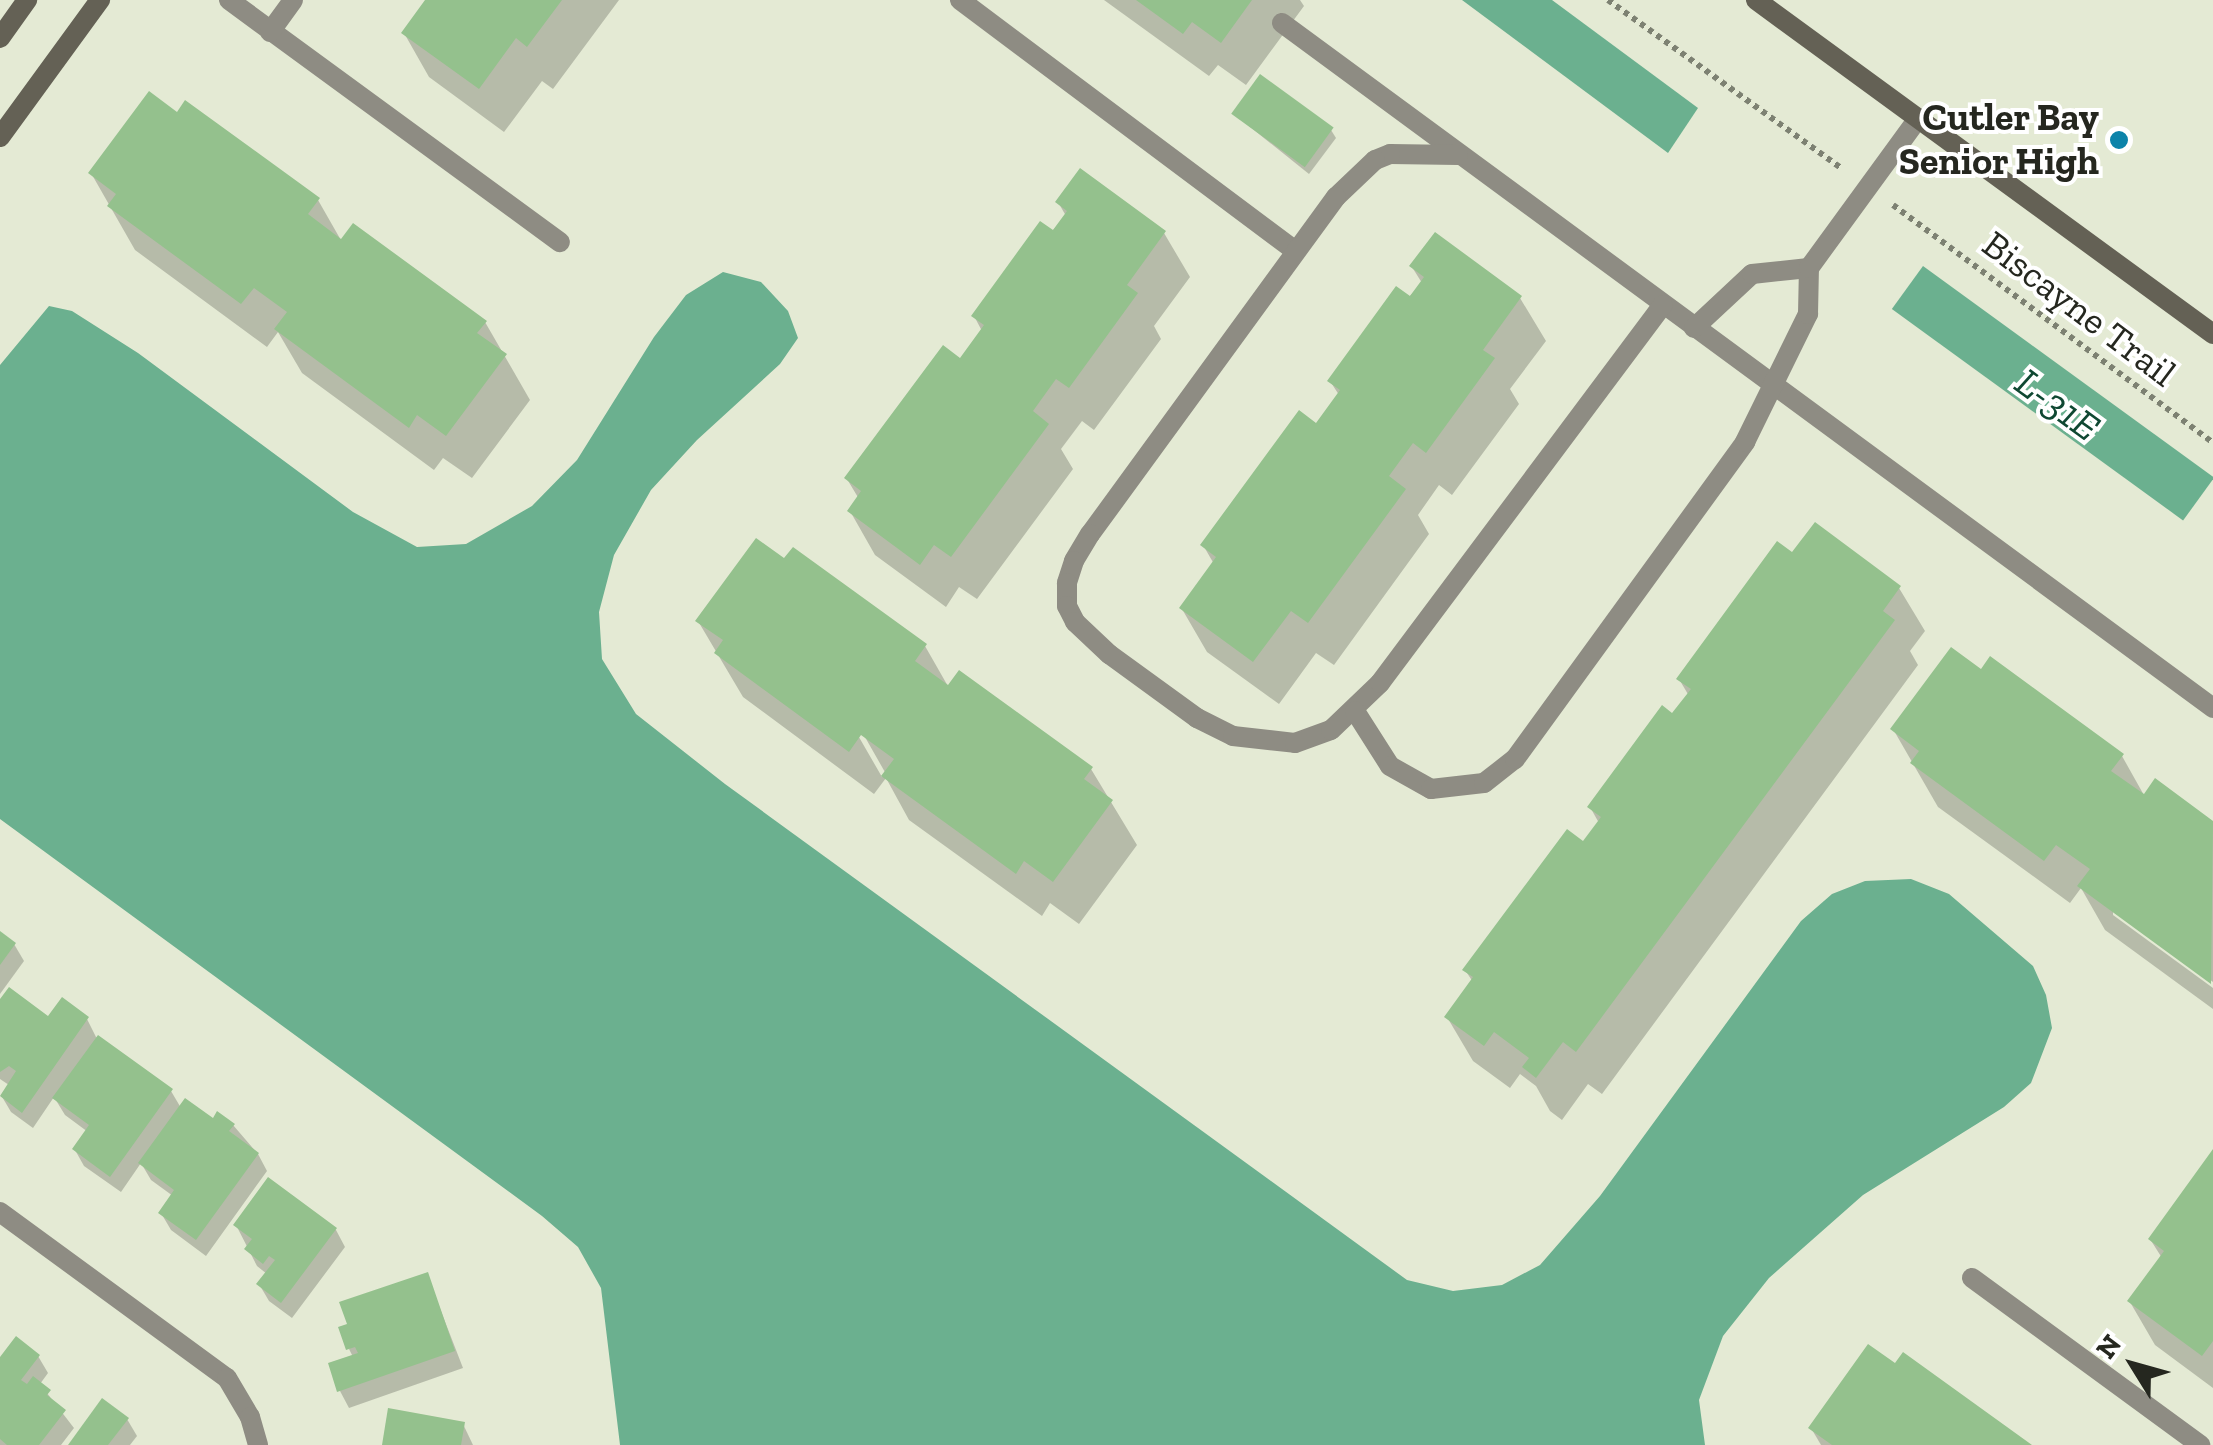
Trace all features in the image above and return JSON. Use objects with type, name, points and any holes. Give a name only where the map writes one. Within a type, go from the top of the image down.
[{"type":"street","points":[[0,38],[27,0]]},
{"type":"street","points":[[0,137],[100,0]]},
{"type":"street","points":[[230,0],[560,242]]},
{"type":"street","points":[[270,32],[293,0]]},
{"type":"street","points":[[960,0],[1296,251]]},
{"type":"street","points":[[1756,0],[2213,334]]},
{"type":"street","points":[[1282,24],[2213,708]]},
{"type":"street","points":[[1356,712],[1390,766],[1418,784],[1452,790],[1484,784],[1515,758],[1745,442],[1776,387],[1808,314],[1809,268],[1917,120]]},
{"type":"street","points":[[1458,155],[1404,152],[1375,160],[1336,197],[1074,561],[1067,583],[1067,606],[1074,622],[1109,654],[1196,718],[1233,736],[1295,743],[1332,730],[1356,712],[1663,305]]},
{"type":"street","points":[[1694,328],[1752,274],[1809,268]]},
{"type":"street","points":[[0,1212],[226,1378],[258,1440]]},
{"type":"street","points":[[1972,1278],[2200,1445]]},
{"type":"path","points":[[1608,0],[1811,147]]},
{"type":"path","name":"Biscayne Trail","points":[[1913,218],[2213,443]]},
{"type":"water","points":[[1462,0],[1552,0],[1698,108],[1668,153]]},
{"type":"water","name":"L-31E","points":[[1923,266],[2213,477],[2183,520],[1892,309]]},
{"type":"water","points":[[723,272],[761,282],[788,311],[798,338],[780,364],[697,440],[651,490],[614,555],[599,612],[602,659],[636,714],[725,784],[1407,1280],[1453,1291],[1502,1285],[1540,1265],[1600,1196],[1801,921],[1832,894],[1865,881],[1911,879],[1949,894],[2033,966],[2046,995],[2052,1028],[2031,1083],[2004,1107],[1863,1195],[1769,1278],[1723,1336],[1699,1400],[1705,1445],[620,1445],[601,1288],[578,1247],[542,1216],[0,819],[0,365],[49,306],[72,311],[138,353],[353,512],[417,547],[466,544],[532,506],[577,460],[654,337],[686,295]]},
{"type":"building","points":[[425,0],[562,0],[527,47],[516,38],[479,89],[401,33]]},
{"type":"building","points":[[1136,0],[1252,0],[1221,43],[1192,22],[1183,34]]},
{"type":"building","points":[[1260,74],[1334,127],[1305,167],[1231,114]]},
{"type":"building","points":[[149,91],[177,112],[185,100],[320,198],[308,214],[341,239],[353,223],[487,321],[477,333],[507,354],[446,436],[417,415],[409,428],[274,329],[287,312],[254,288],[241,304],[107,206],[116,194],[88,173]]},
{"type":"building","points":[[1080,168],[1166,231],[1127,285],[1138,293],[1069,388],[1056,379],[1033,411],[1049,424],[951,557],[934,545],[920,565],[847,511],[861,491],[844,478],[943,345],[960,358],[984,325],[971,316],[1040,221],[1053,230],[1067,211],[1055,202]]},
{"type":"building","points":[[1435,232],[1522,296],[1483,350],[1495,358],[1426,453],[1413,443],[1389,476],[1406,489],[1308,623],[1291,611],[1253,662],[1179,608],[1216,557],[1200,545],[1299,410],[1316,423],[1340,390],[1327,381],[1396,286],[1410,296],[1424,277],[1409,266]]},
{"type":"building","points":[[1815,522],[1901,586],[1883,611],[1895,620],[1576,1052],[1563,1042],[1536,1078],[1522,1067],[1529,1058],[1494,1032],[1484,1046],[1444,1017],[1473,977],[1462,970],[1567,829],[1583,841],[1601,817],[1587,807],[1662,705],[1672,713],[1691,689],[1676,679],[1777,541],[1792,552]]},
{"type":"building","points":[[756,538],[784,558],[793,547],[927,644],[915,661],[948,685],[959,670],[1093,767],[1084,779],[1113,800],[1053,882],[1024,861],[1016,874],[881,776],[894,759],[861,735],[849,752],[714,653],[723,640],[695,621]]},
{"type":"building","points":[[1951,647],[1981,669],[1990,656],[2124,754],[2111,771],[2144,794],[2155,778],[2213,821],[2211,984],[2077,886],[2090,869],[2056,845],[2044,861],[1910,763],[1919,751],[1890,729]]},
{"type":"building","points":[[0,931],[16,943],[0,965]]},
{"type":"building","points":[[9,987],[48,1016],[62,997],[89,1017],[22,1113],[0,1096],[16,1071],[9,1066],[0,1072],[0,999]]},
{"type":"building","points":[[98,1035],[173,1089],[110,1177],[72,1149],[89,1125],[52,1098]]},
{"type":"building","points":[[185,1098],[213,1118],[217,1111],[235,1124],[229,1131],[259,1153],[196,1240],[158,1213],[174,1190],[138,1163]]},
{"type":"building","points":[[2213,1149],[2213,1341],[2202,1356],[2127,1301],[2164,1251],[2148,1239]]},
{"type":"building","points":[[268,1177],[337,1228],[281,1303],[256,1284],[275,1260],[269,1256],[263,1264],[244,1249],[252,1239],[233,1225]]},
{"type":"building","points":[[428,1272],[455,1351],[337,1392],[328,1363],[358,1353],[355,1347],[346,1350],[338,1327],[347,1324],[339,1302]]},
{"type":"building","points":[[16,1336],[40,1355],[21,1380],[27,1384],[33,1376],[51,1390],[47,1395],[66,1410],[39,1445],[7,1445],[0,1439],[0,1357]]},
{"type":"building","points":[[1868,1344],[1895,1363],[1903,1352],[2032,1445],[1832,1445],[1808,1428]]},
{"type":"building","points":[[102,1398],[129,1418],[108,1445],[68,1445]]},
{"type":"building","points":[[388,1408],[465,1422],[461,1445],[382,1445]]},
{"type":"place","name":"Cutler Bay Senior High","points":[[2119,140]]}]
